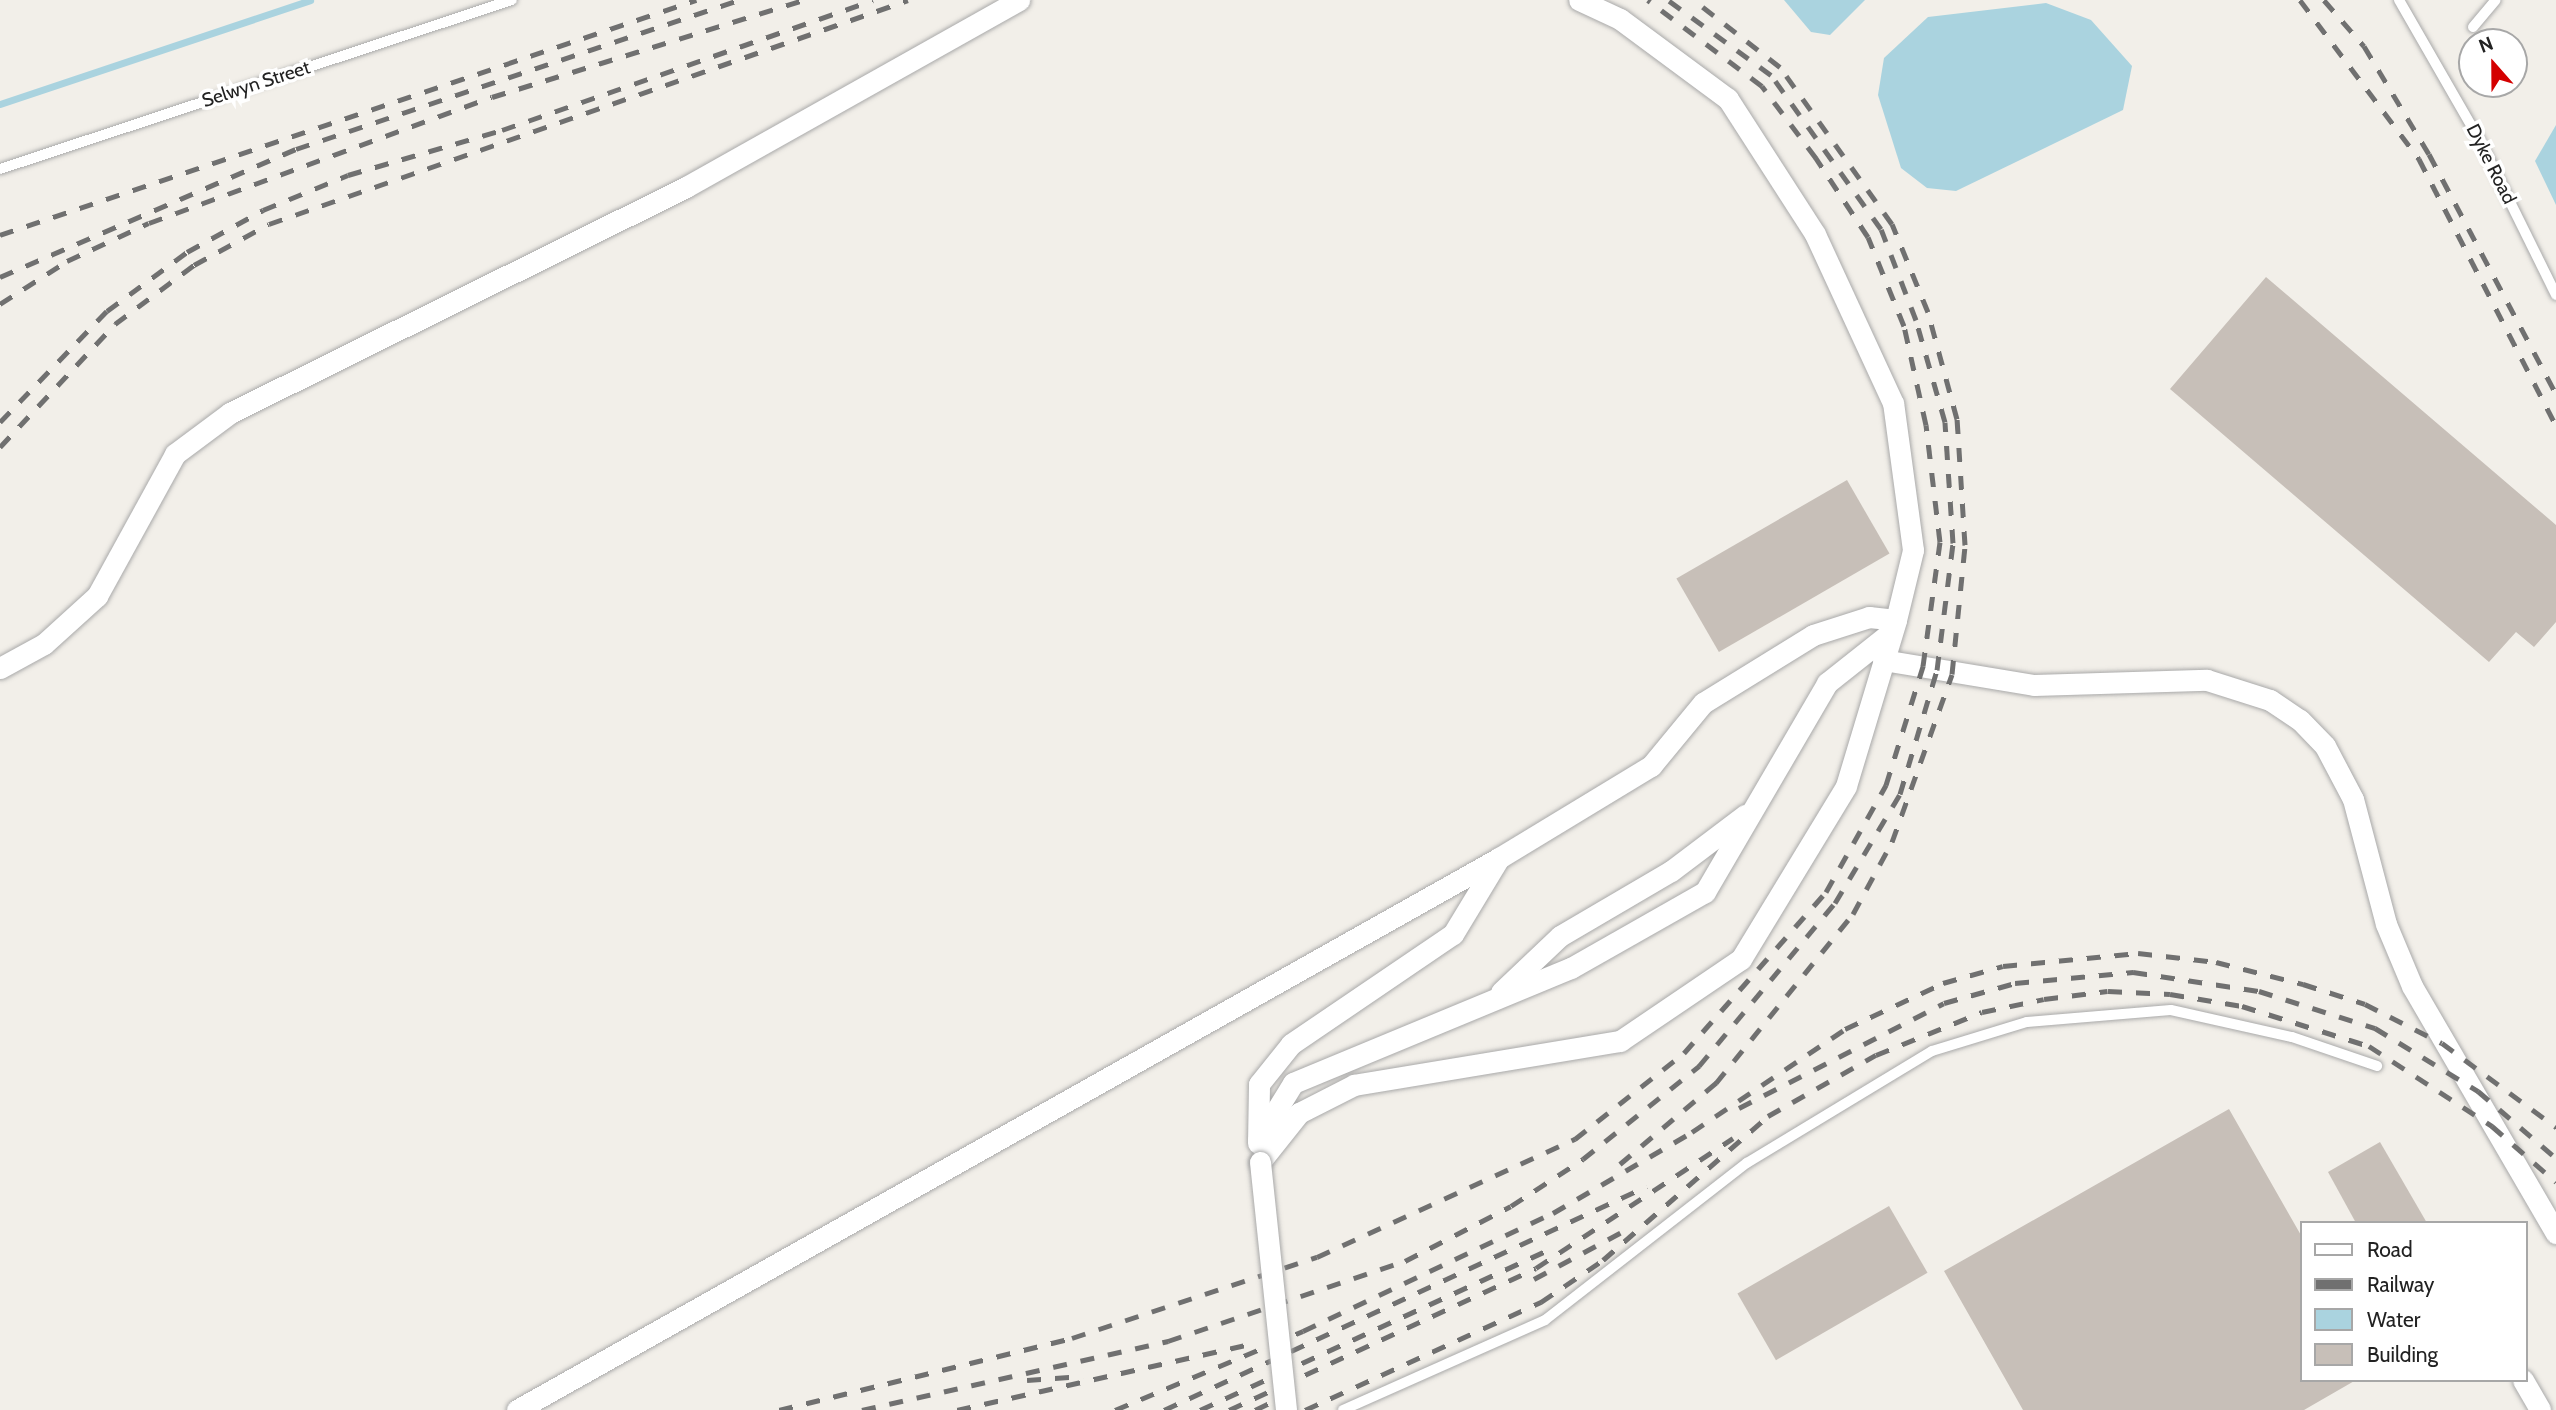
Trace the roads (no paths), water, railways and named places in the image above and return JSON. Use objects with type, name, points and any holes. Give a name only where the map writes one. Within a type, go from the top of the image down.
[{"type":"street","points":[[0,668],[44,644],[97,596],[175,454],[230,413],[686,187],[1019,0]]},
{"type":"street","points":[[1260,1163],[1299,1114],[1354,1084],[1620,1041],[1741,960],[1846,786],[1893,627],[1913,550],[1893,403],[1815,234],[1728,99],[1620,19],[1579,0]]},
{"type":"street","points":[[517,1410],[1499,858],[1651,766],[1703,704],[1814,635],[1869,617],[1893,627]]},
{"type":"street","points":[[1258,1140],[1293,1083],[1571,968],[1705,892],[1827,684],[1893,627]]},
{"type":"street","points":[[1883,660],[2034,685],[2207,680],[2270,700],[2300,720],[2330,754],[2353,799],[2386,924],[2412,986],[2556,1233]]},
{"type":"street","points":[[1491,1001],[1560,936],[1671,871],[1754,808]]},
{"type":"street","points":[[1286,1410],[1258,1140],[1259,1084],[1291,1044],[1453,934],[1499,858]]},
{"type":"street","points":[[2525,1382],[2540,1410]]},
{"type":"lane","name":"Selwyn Street","points":[[0,169],[512,0]]},
{"type":"lane","name":"Dyke Road","points":[[2399,0],[2479,139],[2556,295]]},
{"type":"lane","points":[[2473,27],[2496,0]]},
{"type":"lane","points":[[1343,1410],[1545,1320],[1747,1163],[1932,1051],[2026,1021],[2171,1010],[2292,1037],[2376,1066]]},
{"type":"water","points":[[1784,0],[1865,0],[1830,35],[1811,32]]},
{"type":"water","points":[[2046,3],[2091,20],[2132,66],[2123,110],[1956,191],[1927,188],[1901,168],[1878,95],[1884,58],[1928,17]]},
{"type":"water","points":[[2556,125],[2556,205],[2535,161]]},
{"type":"waterway","points":[[0,104],[310,0]]},
{"type":"railway","points":[[0,235],[696,0]]},
{"type":"railway","points":[[0,277],[296,149],[738,0]]},
{"type":"railway","points":[[0,304],[67,261],[149,223],[492,97],[803,0]]},
{"type":"railway","points":[[0,422],[107,311],[187,252],[263,210],[348,175],[502,130],[873,0]]},
{"type":"railway","points":[[0,447],[115,324],[194,265],[269,224],[908,0]]},
{"type":"railway","points":[[779,1410],[1072,1338],[1317,1257],[1575,1139],[1684,1053],[1826,892],[1886,785],[1923,666],[1940,542],[1926,425],[1904,326],[1868,237],[1816,158],[1762,86],[1648,0]]},
{"type":"railway","points":[[862,1410],[1168,1341],[1405,1261],[1511,1206],[1583,1159],[1699,1066],[1835,903],[1900,794],[1937,670],[1953,543],[1945,422],[1916,320],[1881,229],[1771,75],[1668,0]]},
{"type":"railway","points":[[1620,1164],[1716,1083],[1853,914],[1892,842],[1952,674],[1965,545],[1957,419],[1928,312],[1892,224],[1780,67],[1694,0]]},
{"type":"railway","points":[[2300,0],[2419,159],[2556,426]]},
{"type":"railway","points":[[2324,0],[2364,46],[2429,154],[2556,394]]},
{"type":"railway","points":[[1115,1410],[1303,1331],[1553,1213],[1692,1132],[1845,1029],[1943,983],[2003,966],[2138,953],[2216,962],[2303,984],[2365,1004],[2442,1043],[2556,1127]]},
{"type":"railway","points":[[1739,1108],[1944,1003],[2015,983],[2133,972],[2259,991],[2375,1028],[2478,1091],[2556,1158]]},
{"type":"railway","points":[[1305,1410],[1541,1302],[1603,1260],[1768,1116],[1876,1055],[1982,1012],[2044,999],[2108,991],[2170,994],[2242,1006],[2369,1046],[2492,1126],[2556,1182]]},
{"type":"railway","points":[[1229,1410],[1536,1268],[1733,1138]]},
{"type":"railway","points":[[1164,1410],[1647,1186]]},
{"type":"railway","points":[[1534,1279],[1629,1228]]},
{"type":"railway","points":[[1200,1410],[1550,1249]]},
{"type":"railway","points":[[957,1410],[1255,1343]]},
{"type":"railway","points":[[1027,1380],[1083,1376]]},
{"type":"railway","points":[[1255,1410],[1290,1393]]}]
